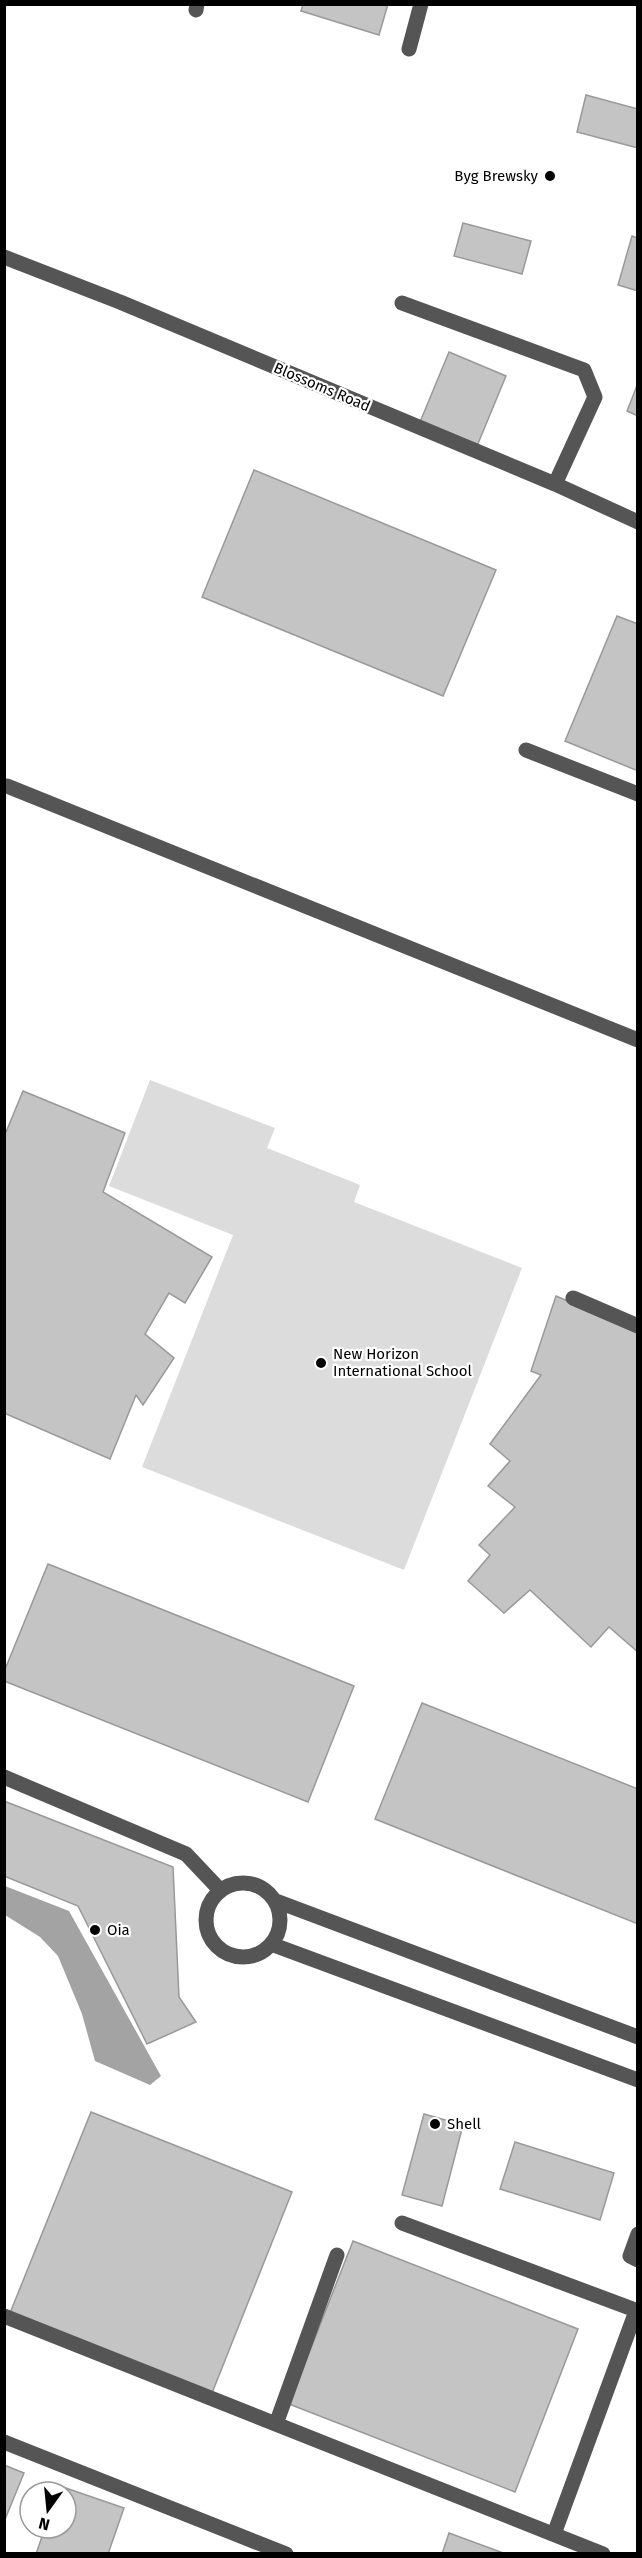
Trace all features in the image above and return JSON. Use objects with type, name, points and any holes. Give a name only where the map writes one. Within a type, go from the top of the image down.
[{"type":"street","points":[[409,49],[421,4]]},
{"type":"street","name":"Blossoms Road","points":[[4,257],[131,307],[555,484],[638,522]]},
{"type":"street","points":[[402,303],[584,370],[596,397],[555,484]]},
{"type":"street","points":[[526,750],[638,794]]},
{"type":"street","points":[[7,786],[638,1040]]},
{"type":"street","points":[[573,1298],[638,1326]]},
{"type":"street","points":[[4,1777],[186,1854],[220,1890]]},
{"type":"street","points":[[276,1901],[280,1911],[280,1923],[278,1935],[272,1944],[252,1956],[240,1957],[218,1947],[206,1924],[207,1912],[212,1900],[220,1890],[231,1884],[257,1885],[276,1901],[638,2037]]},
{"type":"street","points":[[272,1944],[638,2080]]},
{"type":"street","points":[[402,2223],[637,2311],[554,2534]]},
{"type":"street","points":[[638,2234],[630,2256],[638,2260]]},
{"type":"street","points":[[276,2424],[337,2255]]},
{"type":"street","points":[[4,2316],[603,2553]]},
{"type":"street","points":[[4,2442],[286,2553]]},
{"type":"shaded area","points":[[150,1080],[275,1128],[267,1148],[360,1185],[354,1202],[522,1268],[404,1570],[142,1467],[233,1235],[109,1186]]},
{"type":"shaded area","points":[[5,1886],[69,1911],[161,2076],[150,2085],[95,2061],[82,2014],[58,1956],[40,1937],[5,1915]]},
{"type":"building","points":[[303,4],[388,4],[379,35],[301,11]]},
{"type":"building","points":[[586,95],[638,109],[638,148],[577,132]]},
{"type":"building","points":[[463,223],[531,241],[522,274],[454,256]]},
{"type":"building","points":[[632,236],[638,238],[638,291],[618,285]]},
{"type":"building","points":[[449,352],[506,376],[477,446],[420,422]]},
{"type":"building","points":[[638,383],[638,416],[627,411]]},
{"type":"building","points":[[254,470],[496,570],[443,696],[202,597]]},
{"type":"building","points":[[617,616],[638,624],[638,771],[565,741]]},
{"type":"building","points":[[23,1091],[125,1133],[103,1192],[212,1257],[185,1303],[169,1293],[145,1334],[174,1358],[143,1405],[136,1395],[110,1459],[4,1413],[4,1137]]},
{"type":"building","points":[[556,1296],[638,1331],[638,1652],[609,1627],[591,1647],[530,1590],[504,1613],[468,1581],[490,1555],[479,1545],[515,1507],[488,1486],[510,1461],[490,1444],[541,1375],[531,1371]]},
{"type":"building","points":[[48,1564],[354,1686],[308,1802],[4,1681],[4,1672]]},
{"type":"building","points":[[422,1703],[638,1789],[638,1924],[375,1819]]},
{"type":"building","points":[[4,1801],[173,1867],[179,1997],[196,2022],[147,2044],[78,1906],[4,1876]]},
{"type":"building","points":[[91,2112],[292,2192],[212,2393],[10,2313]]},
{"type":"building","points":[[424,2114],[463,2125],[442,2206],[402,2195]]},
{"type":"building","points":[[515,2142],[614,2173],[600,2220],[500,2189]]},
{"type":"building","points":[[353,2241],[578,2329],[515,2492],[289,2404]]},
{"type":"building","points":[[4,2465],[24,2473],[21,2480],[18,2480],[18,2488],[4,2522]]},
{"type":"building","points":[[78,2492],[124,2508],[108,2554],[36,2554],[41,2540],[78,2540]]},
{"type":"building","points":[[449,2533],[506,2554],[442,2554]]},
{"type":"place","name":"Byg Brewsky","points":[[550,176]]},
{"type":"place","name":"New Horizon International School","points":[[321,1363]]},
{"type":"place","name":"Oia","points":[[95,1930]]},
{"type":"place","name":"Shell","points":[[435,2124]]}]
